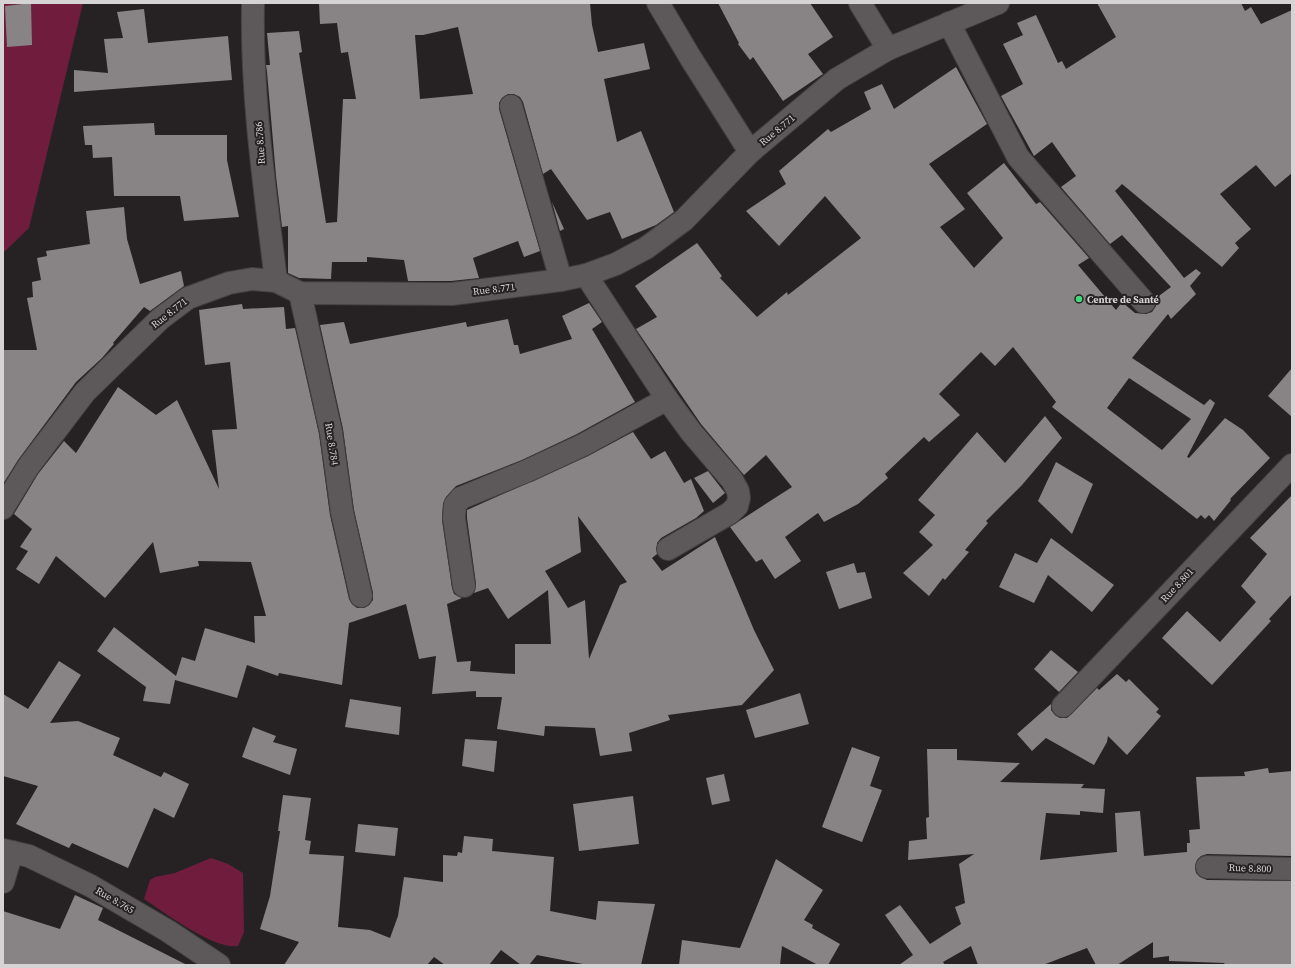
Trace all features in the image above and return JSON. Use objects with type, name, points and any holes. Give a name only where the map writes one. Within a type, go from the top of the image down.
[{"type":"street","name":"Rue 8.786","points":[[253,3],[252,36],[262,168],[276,282]]},
{"type":"street","points":[[658,3],[750,152]]},
{"type":"street","points":[[860,3],[888,49]]},
{"type":"street","name":"Rue 8.771","points":[[3,508],[28,467],[84,392],[160,318],[188,298],[228,283],[252,279],[276,282],[300,293],[452,294],[560,280],[586,275],[616,264],[646,248],[684,220],[750,152],[838,79],[888,49],[998,3]]},
{"type":"street","points":[[949,23],[1018,157],[1144,302]]},
{"type":"street","points":[[511,106],[560,280]]},
{"type":"street","points":[[586,275],[667,399],[691,432],[732,480],[738,491],[739,498],[737,506],[730,513],[668,549]]},
{"type":"street","name":"Rue 8.784","points":[[300,293],[331,432],[342,512],[361,596]]},
{"type":"street","points":[[464,586],[454,518],[455,505],[461,498],[528,471],[583,445],[667,399]]},
{"type":"street","name":"Rue 8.801","points":[[1063,706],[1292,465]]},
{"type":"street","points":[[3,882],[7,851]]},
{"type":"street","name":"Rue 8.765","points":[[7,851],[37,859],[91,886],[168,931],[219,965]]},
{"type":"street","name":"Rue 8.800","points":[[1207,867],[1292,870]]},
{"type":"shaded area","points":[[3,3],[83,3],[29,228],[3,253]]},
{"type":"shaded area","points":[[211,858],[228,864],[243,873],[244,932],[238,946],[228,946],[203,936],[176,921],[144,899],[150,880],[155,877],[175,873]]},
{"type":"building","points":[[31,3],[32,45],[7,47],[5,6]]},
{"type":"building","points":[[319,3],[590,3],[592,25],[598,52],[644,43],[650,69],[604,79],[617,142],[641,131],[674,212],[656,225],[622,239],[610,212],[587,220],[551,169],[543,174],[523,102],[520,97],[514,94],[508,94],[502,98],[499,103],[499,109],[540,251],[524,257],[518,241],[473,258],[479,278],[451,281],[408,281],[404,260],[367,257],[367,262],[332,262],[331,279],[299,278],[288,273],[288,226],[282,227],[276,176],[266,65],[270,65],[267,33],[299,31],[302,52],[299,53],[326,223],[337,222],[343,99],[356,99],[348,52],[341,53],[337,23],[320,24]],"holes":[[[458,27],[473,94],[420,99],[415,35],[423,35]]]},
{"type":"building","points":[[718,3],[810,3],[833,37],[808,54],[823,74],[783,101],[753,57],[750,60],[738,44],[739,43]]},
{"type":"building","points":[[1097,3],[1241,3],[1245,11],[1251,7],[1261,24],[1292,10],[1292,173],[1275,187],[1256,165],[1220,194],[1251,229],[1235,243],[1239,248],[1222,267],[1122,184],[1115,191],[1184,278],[1196,269],[1201,273],[1190,286],[1196,294],[1171,319],[1168,314],[1132,358],[1204,405],[1210,399],[1215,403],[1187,457],[1189,458],[1225,418],[1243,430],[1270,458],[1230,499],[1231,500],[1214,521],[1209,515],[1205,519],[1201,515],[1197,519],[1052,407],[1056,402],[1013,347],[995,366],[981,352],[939,394],[960,415],[929,442],[924,437],[885,474],[888,478],[858,504],[824,522],[818,513],[785,537],[801,561],[775,579],[762,559],[756,562],[730,527],[792,487],[766,455],[744,475],[701,424],[636,329],[657,317],[635,286],[697,243],[722,276],[720,278],[757,317],[787,292],[788,295],[861,238],[825,196],[779,246],[746,211],[786,184],[779,171],[828,129],[831,132],[871,109],[864,92],[882,84],[894,109],[956,67],[987,124],[929,164],[965,209],[940,227],[974,268],[1003,238],[967,193],[1004,163],[1036,204],[1040,202],[1089,258],[1078,265],[1116,310],[1122,302],[1135,313],[1146,314],[1152,312],[1156,306],[1156,298],[1171,287],[1122,235],[1110,244],[1061,187],[1076,176],[1052,142],[1034,156],[1001,96],[1023,84],[1003,44],[1023,35],[1017,23],[1036,15],[1058,63],[1062,61],[1066,69],[1116,37]],"holes":[[[1129,378],[1191,419],[1162,450],[1107,408]]]},
{"type":"building","points":[[144,9],[148,43],[228,36],[232,80],[74,92],[74,70],[108,73],[104,39],[123,38],[117,12]]},
{"type":"building","points":[[154,123],[155,135],[227,135],[227,160],[239,217],[184,221],[180,196],[114,196],[112,157],[93,158],[92,145],[85,145],[83,126]]},
{"type":"building","points":[[552,202],[564,229],[560,231]]},
{"type":"building","points":[[124,207],[127,239],[140,284],[181,271],[184,286],[150,311],[144,307],[102,358],[76,382],[18,460],[3,484],[3,350],[37,350],[27,298],[33,297],[32,282],[41,280],[37,258],[47,256],[46,251],[90,244],[86,211]]},
{"type":"building","points":[[589,303],[602,322],[592,329],[635,402],[577,434],[522,460],[456,486],[446,497],[443,504],[442,520],[452,588],[454,594],[462,598],[447,604],[457,662],[471,661],[470,671],[515,674],[515,644],[551,644],[548,590],[508,619],[488,588],[474,593],[476,584],[467,510],[588,456],[633,432],[651,459],[665,451],[684,483],[691,479],[704,511],[696,518],[661,538],[657,543],[657,554],[652,558],[662,571],[715,537],[754,630],[774,670],[742,705],[668,715],[670,720],[629,733],[632,751],[600,756],[595,728],[545,726],[544,736],[497,729],[502,697],[476,697],[476,691],[432,694],[436,656],[419,659],[406,604],[349,623],[342,685],[279,673],[278,676],[247,665],[237,698],[175,680],[170,704],[143,701],[146,687],[97,651],[114,627],[176,676],[182,657],[195,661],[205,628],[255,643],[254,616],[266,616],[251,562],[198,561],[199,566],[160,573],[153,542],[105,598],[56,556],[39,584],[16,569],[28,551],[20,547],[32,529],[14,514],[38,474],[64,441],[76,453],[118,387],[156,415],[177,400],[219,489],[212,430],[237,429],[230,362],[205,365],[199,310],[242,304],[243,309],[284,307],[286,329],[295,328],[319,434],[330,515],[349,599],[357,608],[364,608],[373,600],[373,593],[354,510],[343,429],[320,325],[344,322],[350,344],[466,322],[467,327],[508,319],[514,345],[518,345],[520,354],[572,339],[562,316]],"holes":[[[578,516],[627,582],[620,585],[589,659],[585,600],[568,608],[545,571],[581,552]]]},
{"type":"building","points":[[1292,368],[1292,417],[1268,396]]},
{"type":"building","points":[[1045,416],[1062,438],[1022,485],[986,521],[988,523],[965,550],[969,552],[945,580],[943,578],[929,596],[903,573],[933,545],[919,532],[935,515],[918,500],[977,432],[1005,463]]},
{"type":"building","points":[[1056,462],[1093,484],[1072,534],[1038,501]]},
{"type":"building","points":[[708,471],[725,493],[713,503],[694,478]]},
{"type":"building","points":[[1292,495],[1292,594],[1269,619],[1271,621],[1212,685],[1162,638],[1187,611],[1220,642],[1256,602],[1241,586],[1267,554],[1250,538]]},
{"type":"building","points":[[1051,538],[1114,585],[1092,612],[1048,575],[1034,603],[999,587],[1015,553],[1037,563]]},
{"type":"building","points":[[854,563],[857,573],[865,572],[872,598],[839,609],[826,572]]},
{"type":"building","points":[[1051,650],[1078,672],[1059,692],[1034,669]]},
{"type":"building","points":[[59,661],[81,675],[50,723],[78,721],[120,738],[113,755],[161,777],[164,772],[189,784],[174,818],[154,808],[128,868],[72,843],[69,848],[16,824],[38,786],[3,776],[3,694],[28,709]]},
{"type":"building","points":[[1117,674],[1126,682],[1129,679],[1159,709],[1156,712],[1161,716],[1127,755],[1108,736],[1107,742],[1094,765],[1046,738],[1032,751],[1017,734],[1051,704],[1051,710],[1055,715],[1060,718],[1067,718],[1097,688],[1099,690]]},
{"type":"building","points":[[800,693],[809,724],[755,738],[746,710]]},
{"type":"building","points":[[350,699],[401,707],[399,735],[345,727]]},
{"type":"building","points":[[253,727],[276,736],[273,742],[297,749],[290,775],[242,757]]},
{"type":"building","points":[[465,739],[497,741],[494,772],[462,766]]},
{"type":"building","points":[[852,747],[880,757],[870,786],[882,790],[862,842],[822,827]]},
{"type":"building","points":[[927,749],[957,749],[957,760],[1020,763],[1000,782],[1084,784],[1081,788],[1105,789],[1103,813],[1080,811],[1080,815],[1046,813],[1040,860],[1117,852],[1115,813],[1140,811],[1144,856],[1187,852],[1187,843],[1190,843],[1189,830],[1200,829],[1196,777],[1245,776],[1244,772],[1268,768],[1269,773],[1292,771],[1292,856],[1207,854],[1201,856],[1197,860],[1195,867],[1196,873],[1200,877],[1207,880],[1292,881],[1292,965],[1222,965],[1225,963],[1169,961],[1169,956],[1153,958],[1153,942],[1117,965],[1096,965],[1087,948],[1043,965],[978,965],[971,946],[943,962],[945,965],[899,965],[913,955],[885,915],[900,905],[930,944],[961,924],[955,907],[965,903],[959,864],[974,854],[908,860],[909,841],[927,839],[926,818],[929,817]]},
{"type":"building","points":[[724,774],[730,801],[712,805],[706,778]]},
{"type":"building","points":[[283,795],[311,798],[305,840],[311,841],[309,854],[344,856],[338,927],[370,930],[390,938],[398,916],[404,877],[443,882],[443,855],[457,856],[458,852],[462,853],[464,836],[493,839],[492,851],[554,857],[550,911],[596,920],[598,901],[655,904],[641,965],[588,965],[537,955],[529,965],[521,965],[501,950],[489,965],[445,965],[434,957],[427,965],[284,965],[299,942],[260,929],[270,896],[280,831],[278,831]]},
{"type":"building","points":[[633,796],[639,844],[579,851],[573,804]]},
{"type":"building","points":[[358,824],[398,828],[395,856],[355,852]]},
{"type":"building","points":[[776,859],[823,890],[804,920],[813,925],[812,928],[840,944],[828,965],[818,965],[782,946],[780,965],[679,965],[682,940],[740,948]]},
{"type":"building","points":[[75,895],[103,908],[98,920],[187,965],[3,965],[3,911],[60,929]]},
{"type":"place","name":"Centre de Santé","points":[[1079,299]]}]
